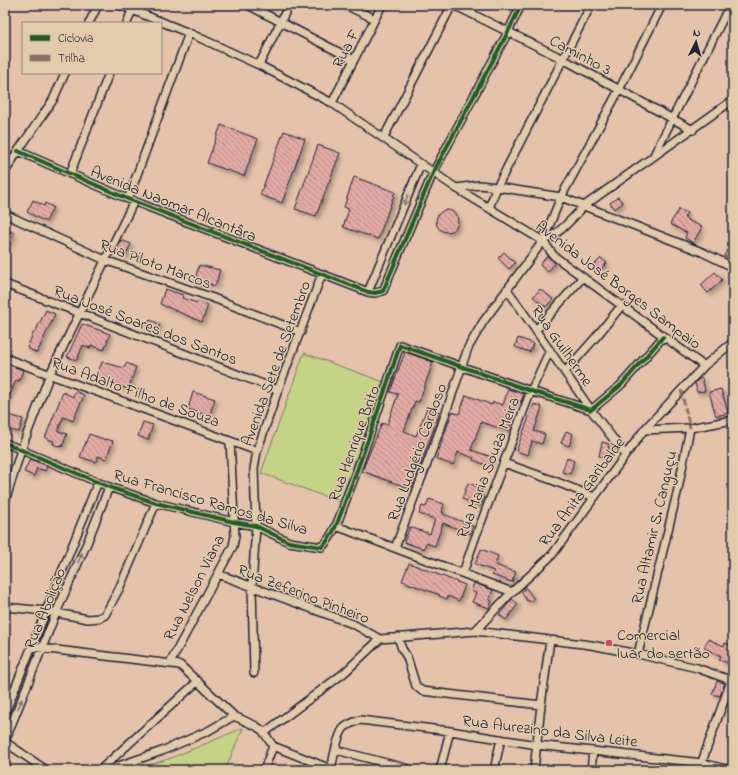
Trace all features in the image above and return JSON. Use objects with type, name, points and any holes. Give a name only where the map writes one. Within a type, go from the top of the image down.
[{"type":"street","points":[[90,22],[98,5]]},
{"type":"street","name":"Avenida José Borges Sampaio","points":[[120,5],[162,22]]},
{"type":"street","points":[[248,5],[354,60]]},
{"type":"street","points":[[258,65],[289,5]]},
{"type":"street","points":[[345,5],[375,19]]},
{"type":"street","name":"Rua F","points":[[332,103],[382,5]]},
{"type":"street","points":[[384,137],[453,5]]},
{"type":"street","name":"Caminho 3","points":[[453,5],[563,59],[693,130]]},
{"type":"street","points":[[433,173],[521,5]]},
{"type":"street","points":[[489,208],[497,187],[591,5]]},
{"type":"street","points":[[543,241],[561,197],[619,90],[662,5]]},
{"type":"street","points":[[652,159],[730,5]]},
{"type":"street","points":[[127,22],[132,10]]},
{"type":"street","name":"Avenida José Borges Sampaio","points":[[162,22],[258,65],[332,103],[384,137],[433,173],[543,241],[554,256],[704,366]]},
{"type":"street","points":[[5,502],[21,450],[50,374],[105,260],[131,200],[189,33]]},
{"type":"street","points":[[5,172],[53,100],[65,74]]},
{"type":"street","points":[[70,174],[108,74]]},
{"type":"street","points":[[543,241],[554,236],[569,223],[584,206],[693,130],[733,100]]},
{"type":"street","name":"Avenida Naomar Alcantâra","points":[[18,151],[131,200],[322,274]]},
{"type":"street","points":[[368,292],[421,164]]},
{"type":"street","name":"Avenida Sete de Setembro","points":[[254,673],[252,586],[256,526],[254,469],[257,451],[278,390],[322,274],[368,292],[375,293],[383,290],[433,173]]},
{"type":"street","points":[[456,188],[479,185],[561,197],[702,252],[733,267]]},
{"type":"street","name":"Rua Piloto Marcos","points":[[5,214],[105,260],[213,298],[301,332]]},
{"type":"street","name":"Rua Ludgério Cardoso","points":[[395,548],[468,348],[483,322],[543,241]]},
{"type":"street","points":[[536,330],[583,277]]},
{"type":"street","name":"Rua José Soares dos Santos","points":[[5,284],[278,390]]},
{"type":"street","name":"Rua Guilherme","points":[[507,289],[591,410],[625,454]]},
{"type":"street","points":[[565,372],[622,306]]},
{"type":"street","points":[[462,366],[531,391],[591,410],[621,385],[663,337]]},
{"type":"street","points":[[644,430],[704,366],[733,342]]},
{"type":"street","name":"Rua Henrique Brito","points":[[322,547],[328,541],[336,526],[400,345],[462,366]]},
{"type":"street","name":"Rua Maria Souza Meira","points":[[463,573],[531,391],[550,350]]},
{"type":"street","name":"Rua Adalto Filho de Souza","points":[[5,358],[257,451]]},
{"type":"street","name":"Rua Anita Garibalde","points":[[475,631],[512,592],[552,555],[644,430],[690,428],[733,420]]},
{"type":"street","name":"Rua Altamir S. Canguçu","points":[[638,654],[678,489],[690,428]]},
{"type":"street","name":"Rua Nelson Viana","points":[[170,663],[233,546],[235,536],[230,442]]},
{"type":"street","name":"Rua Francisco Ramos da Silva","points":[[5,445],[21,450],[109,487],[156,503],[256,526],[289,542],[322,547]]},
{"type":"street","points":[[504,463],[594,497]]},
{"type":"street","name":"Rua Abolição","points":[[5,713],[98,482]]},
{"type":"street","name":"Rua Abolição","points":[[5,741],[56,613],[87,543],[109,487]]},
{"type":"street","points":[[5,607],[46,611],[88,619],[99,618],[106,615],[156,503]]},
{"type":"street","points":[[336,526],[512,592]]},
{"type":"street","name":"Rua Zeferino Pinheiro","points":[[218,574],[353,624],[380,639]]},
{"type":"street","points":[[264,733],[344,673],[380,639],[475,631],[591,645],[638,654],[697,668],[732,681],[699,770]]},
{"type":"street","points":[[398,637],[402,649],[407,657],[416,686],[422,691],[541,704]]},
{"type":"street","points":[[534,770],[550,640]]},
{"type":"street","points":[[32,647],[180,665],[234,716],[256,726],[264,733],[273,746],[331,770],[336,750],[413,770]]},
{"type":"street","points":[[100,770],[198,681]]},
{"type":"street","points":[[107,770],[162,751],[208,730],[234,716]]},
{"type":"street","name":"Rua Aurezino da Silva Leite","points":[[336,750],[343,729],[351,722],[365,720],[450,731],[537,745],[702,763],[730,770]]},
{"type":"street","points":[[440,770],[450,731]]},
{"type":"street","points":[[494,770],[501,739]]},
{"type":"street","points":[[5,741],[46,770]]},
{"type":"street","points":[[264,770],[273,746]]},
{"type":"street","points":[[591,770],[593,751]]},
{"type":"green space","points":[[304,353],[384,382],[340,502],[261,473]]},
{"type":"green space","points":[[243,728],[225,770],[135,770],[171,758]]},
{"type":"building","points":[[221,125],[258,139],[244,176],[207,163]]},
{"type":"building","points":[[284,131],[305,139],[282,203],[260,195]]},
{"type":"building","points":[[318,145],[340,153],[316,216],[295,209]]},
{"type":"building","points":[[354,177],[395,192],[378,239],[343,227],[349,209],[344,207]]},
{"type":"building","points":[[618,197],[623,203],[614,209],[610,203]]},
{"type":"building","points":[[33,200],[44,206],[45,203],[53,207],[46,222],[27,212]]},
{"type":"building","points":[[679,209],[687,213],[684,218],[702,227],[693,243],[685,238],[687,233],[670,224]]},
{"type":"building","points":[[443,210],[451,210],[458,217],[458,225],[451,232],[443,232],[436,225],[436,217]]},
{"type":"building","points":[[5,229],[14,233],[5,251]]},
{"type":"building","points":[[121,240],[131,244],[125,256],[116,251]]},
{"type":"building","points":[[733,240],[733,260],[724,256]]},
{"type":"building","points":[[504,252],[515,263],[509,269],[498,258]]},
{"type":"building","points":[[547,256],[555,263],[548,272],[540,265]]},
{"type":"building","points":[[601,258],[607,263],[599,271],[594,265]]},
{"type":"building","points":[[199,265],[220,270],[215,286],[203,282],[203,285],[194,283]]},
{"type":"building","points":[[715,272],[722,280],[708,293],[701,285]]},
{"type":"building","points":[[165,289],[183,295],[182,298],[197,303],[198,301],[208,305],[202,322],[160,304]]},
{"type":"building","points":[[540,289],[553,299],[546,307],[533,297]]},
{"type":"building","points":[[46,310],[55,314],[37,353],[27,348],[34,331],[35,332]]},
{"type":"building","points":[[150,320],[160,324],[156,333],[146,329]]},
{"type":"building","points":[[82,324],[110,334],[104,350],[91,345],[90,348],[83,345],[77,360],[67,357]]},
{"type":"building","points":[[518,338],[533,343],[530,352],[515,347]]},
{"type":"building","points":[[405,352],[433,362],[419,402],[415,401],[404,431],[416,436],[427,408],[440,412],[411,489],[362,471],[382,423],[387,425],[398,394],[390,392]]},
{"type":"building","points":[[102,362],[124,368],[126,363],[136,367],[128,389],[96,377]]},
{"type":"building","points":[[7,364],[23,370],[19,381],[16,380],[5,407],[5,388],[8,380],[5,379]]},
{"type":"building","points":[[702,378],[705,391],[697,392],[695,383]]},
{"type":"building","points":[[508,389],[524,394],[521,402],[513,400],[506,421],[511,423],[508,431],[481,422],[471,450],[492,457],[489,466],[458,452],[453,465],[436,459],[452,412],[459,414],[466,395],[492,405],[493,402],[503,405]]},
{"type":"building","points":[[721,389],[728,413],[716,416],[709,392]]},
{"type":"building","points":[[75,391],[84,395],[73,421],[63,417],[58,431],[67,434],[62,447],[53,444],[54,441],[45,438],[63,392],[73,397]]},
{"type":"building","points":[[193,392],[215,399],[209,416],[188,409]]},
{"type":"building","points":[[534,404],[542,407],[534,431],[545,434],[542,444],[532,441],[528,455],[516,451]]},
{"type":"building","points":[[5,414],[23,419],[19,432],[5,429]]},
{"type":"building","points":[[143,422],[153,425],[148,440],[138,436]]},
{"type":"building","points":[[566,431],[573,434],[569,446],[561,443]]},
{"type":"building","points":[[89,434],[113,441],[106,459],[98,456],[96,462],[80,457]]},
{"type":"building","points":[[602,442],[609,444],[605,459],[599,456]]},
{"type":"building","points":[[567,458],[574,461],[570,474],[562,472]]},
{"type":"building","points":[[30,459],[47,466],[45,471],[37,468],[34,476],[24,472]]},
{"type":"building","points":[[468,483],[482,488],[479,495],[484,497],[480,506],[462,499]]},
{"type":"building","points":[[429,499],[444,504],[443,514],[473,526],[470,534],[443,523],[435,546],[426,543],[424,549],[404,542],[410,527],[430,534],[435,519],[419,514],[422,506],[426,507]]},
{"type":"building","points":[[481,549],[498,556],[495,565],[516,572],[512,582],[492,575],[494,571],[475,564]]},
{"type":"building","points":[[409,563],[465,585],[459,601],[448,596],[447,599],[402,581]]},
{"type":"building","points":[[474,583],[493,590],[489,600],[492,601],[489,608],[472,602],[476,593],[471,591]]},
{"type":"building","points":[[526,588],[534,599],[530,601],[527,601],[522,593],[522,591]]},
{"type":"building","points":[[512,599],[518,604],[506,620],[499,615]]},
{"type":"building","points":[[708,639],[724,646],[725,643],[733,646],[733,652],[729,663],[719,660],[721,656],[704,648]]},
{"type":"building","points":[[717,681],[725,683],[720,696],[712,694]]},
{"type":"marked path","points":[[681,390],[690,428]]},
{"type":"cycle path","points":[[18,151],[128,199],[368,292],[375,293],[383,291],[433,173],[521,5]]},
{"type":"cycle path","points":[[5,443],[109,487],[156,503],[256,526],[289,542],[322,547],[332,534],[339,520],[370,435],[400,345],[531,391],[591,410],[621,385],[663,337]]},
{"type":"place","name":"Comercial luar do sertão","points":[[609,643]]}]
